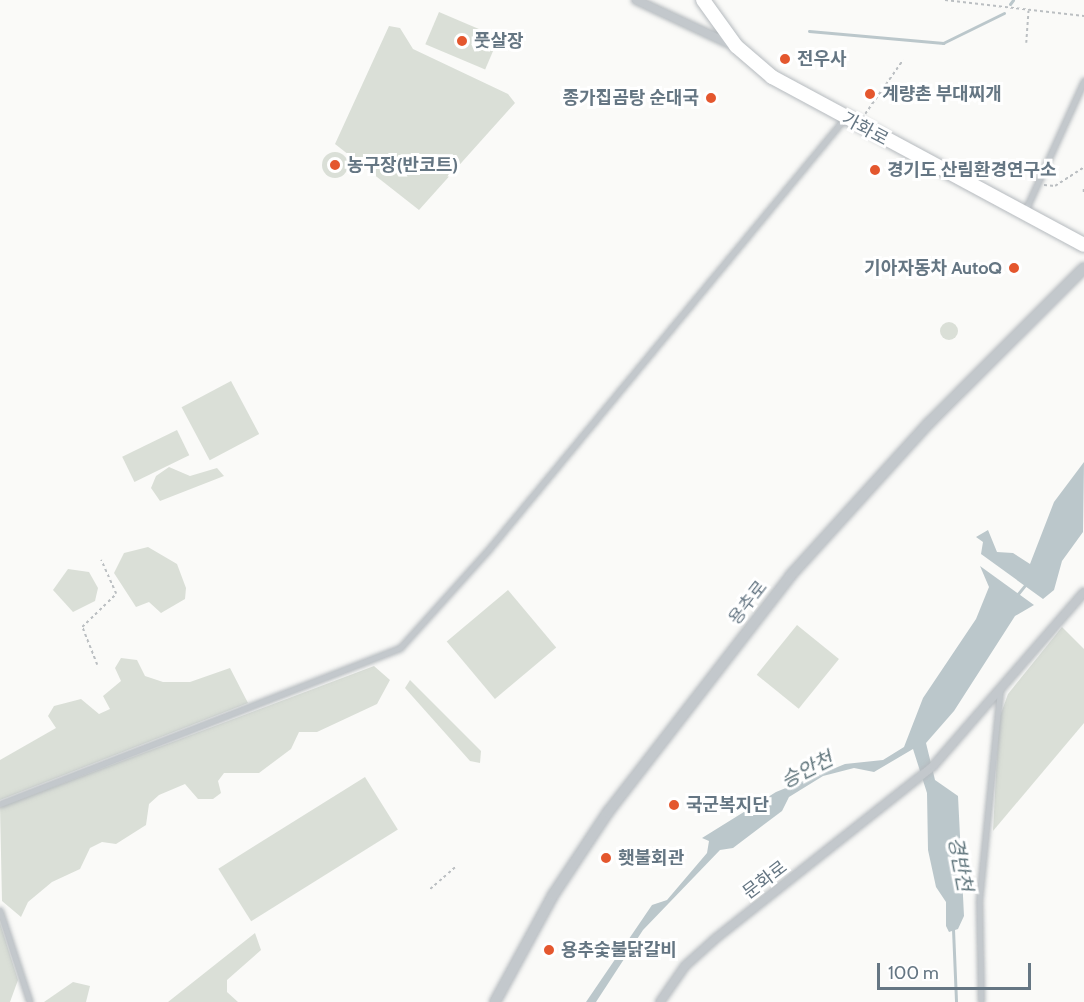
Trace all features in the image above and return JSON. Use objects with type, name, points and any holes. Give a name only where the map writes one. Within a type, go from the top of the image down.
[{"type":"main road","name":"가화로","points":[[703,0],[736,46],[772,77],[1084,244]]},
{"type":"street","points":[[636,0],[736,46]]},
{"type":"street","name":"용추로","points":[[495,1002],[553,895],[608,812],[791,575],[929,423],[1084,268]]},
{"type":"street","points":[[1000,691],[1084,592]]},
{"type":"street","name":"문화로","points":[[660,1002],[685,966],[715,939],[902,795],[1000,691]]},
{"type":"lane","points":[[1025,211],[1084,81]]},
{"type":"lane","points":[[0,804],[400,648],[489,549],[845,118]]},
{"type":"lane","points":[[981,1002],[979,901],[1000,691]]},
{"type":"lane","points":[[0,910],[30,1002]]},
{"type":"path","points":[[945,0],[1084,16]]},
{"type":"path","points":[[1026,43],[1028,10]]},
{"type":"path","points":[[858,125],[903,60]]},
{"type":"path","points":[[1038,182],[1054,186],[1084,167]]},
{"type":"path","points":[[1084,189],[1084,194]]},
{"type":"path","points":[[97,665],[82,627],[116,594],[100,560]]},
{"type":"path","points":[[430,889],[455,867]]},
{"type":"shaded area","name":"풋살장","points":[[439,12],[499,37],[485,70],[425,44]]},
{"type":"shaded area","points":[[389,26],[400,28],[413,49],[508,94],[515,103],[419,210],[335,144]]},
{"type":"shaded area","name":"농구장(반코트)","points":[[335,152],[344,156],[348,165],[344,174],[335,178],[326,174],[322,165],[326,156]]},
{"type":"shaded area","points":[[949,322],[955,325],[958,331],[955,337],[949,340],[943,337],[940,331],[943,325]]},
{"type":"shaded area","points":[[231,381],[259,434],[210,460],[182,407]]},
{"type":"shaded area","points":[[177,430],[189,455],[134,482],[122,457]]},
{"type":"shaded area","points":[[169,467],[190,476],[217,468],[224,476],[160,501],[151,488],[156,476]]},
{"type":"shaded area","points":[[148,547],[177,564],[186,588],[185,599],[161,613],[149,602],[136,607],[114,573],[124,553]]},
{"type":"shaded area","points":[[68,569],[89,572],[98,588],[95,601],[73,612],[53,590]]},
{"type":"shaded area","points":[[508,590],[556,647],[495,699],[447,641]]},
{"type":"shaded area","points":[[797,625],[839,659],[799,709],[757,675]]},
{"type":"shaded area","points":[[1062,627],[1084,649],[1084,723],[993,831],[999,719],[1008,694]]},
{"type":"shaded area","points":[[121,658],[137,660],[145,676],[163,682],[190,682],[230,668],[248,703],[0,800],[0,760],[56,728],[48,716],[54,706],[81,699],[99,714],[110,709],[103,696],[121,681],[115,668]]},
{"type":"shaded area","points":[[374,666],[390,680],[377,704],[317,732],[299,732],[291,749],[259,773],[224,773],[218,781],[221,793],[213,799],[198,799],[185,784],[159,795],[149,804],[146,825],[116,844],[102,842],[90,848],[80,869],[52,882],[28,902],[21,917],[2,901],[0,807]]},
{"type":"shaded area","points":[[410,680],[481,751],[480,763],[470,761],[405,688]]},
{"type":"shaded area","points":[[365,777],[398,830],[251,921],[218,869]]},
{"type":"shaded area","points":[[0,923],[18,980],[10,1002],[0,1002]]},
{"type":"shaded area","points":[[255,933],[261,950],[227,980],[227,992],[238,1002],[168,1002]]},
{"type":"shaded area","points":[[73,982],[90,986],[86,1002],[44,1002]]},
{"type":"water","points":[[1084,462],[1083,532],[1062,561],[1054,590],[1043,599],[981,554],[983,542],[976,537],[988,530],[997,552],[1013,553],[1030,564],[1054,502]]},
{"type":"water","points":[[980,566],[1034,605],[1015,616],[954,711],[926,743],[935,780],[958,796],[964,916],[958,929],[949,932],[946,926],[946,902],[936,887],[928,850],[927,793],[913,749],[874,772],[854,768],[823,776],[789,797],[782,811],[733,848],[720,850],[643,930],[596,1002],[586,1002],[652,905],[667,900],[707,853],[709,841],[702,838],[776,792],[845,764],[883,760],[904,747],[923,698],[976,619],[989,587]]},
{"type":"waterway","points":[[1010,4],[1013,0]]},
{"type":"waterway","points":[[809,31],[943,43],[1004,13]]},
{"type":"waterway","name":"승안천","points":[[1017,595],[1026,584]]},
{"type":"waterway","name":"경반천","points":[[953,929],[956,1002]]},
{"type":"place","name":"풋살장","points":[[462,41]]},
{"type":"place","name":"전우사","points":[[785,59]]},
{"type":"place","name":"계량촌 부대찌개","points":[[870,94]]},
{"type":"place","name":"종가집곰탕 순대국","points":[[711,98]]},
{"type":"place","name":"농구장(반코트)","points":[[335,165]]},
{"type":"place","name":"경기도 산림환경연구소","points":[[875,170]]},
{"type":"place","name":"기아자동차 AutoQ","points":[[1014,268]]},
{"type":"place","name":"국군복지단","points":[[674,805]]},
{"type":"place","name":"횃불회관","points":[[606,858]]},
{"type":"place","name":"용추숯불닭갈비","points":[[549,950]]}]
